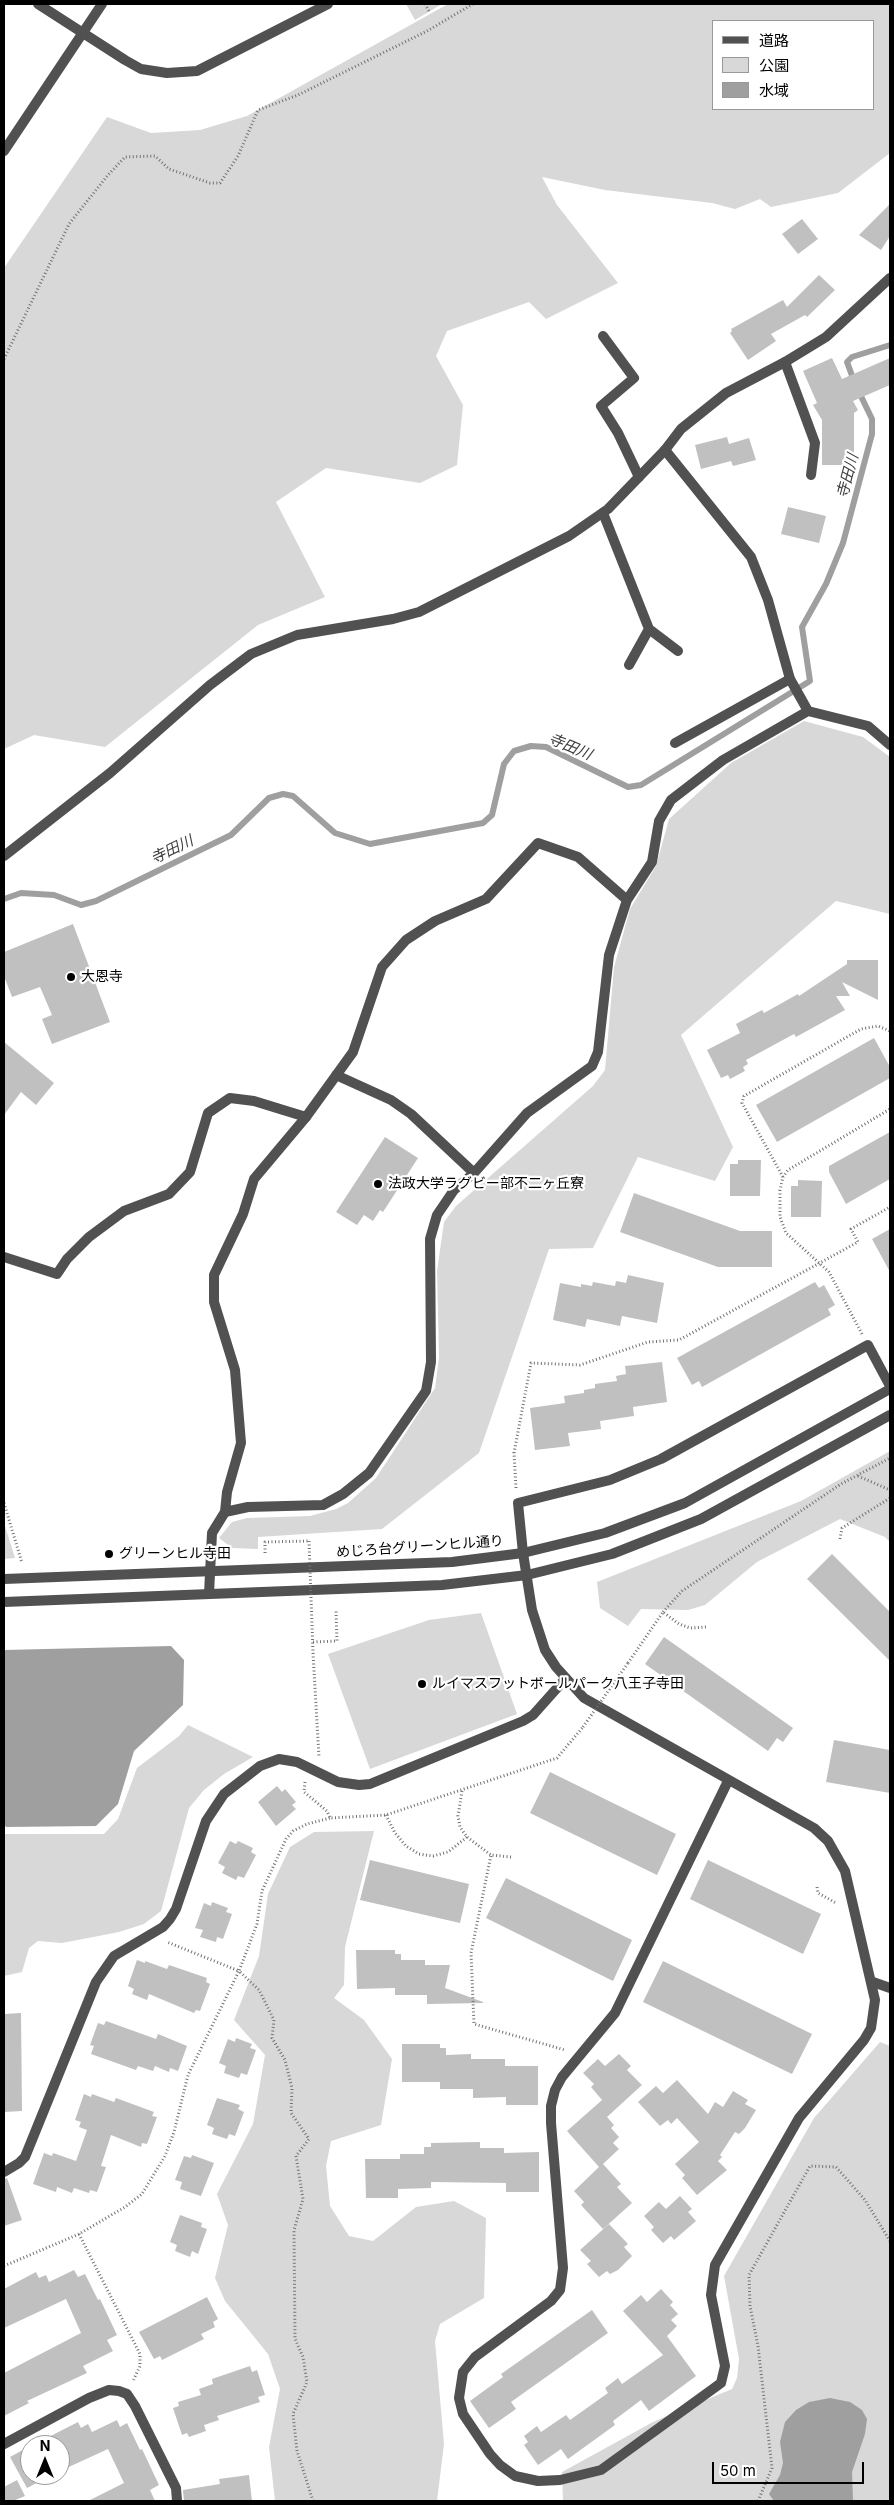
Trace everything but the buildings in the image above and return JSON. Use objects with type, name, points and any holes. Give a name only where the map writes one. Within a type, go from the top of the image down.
[{"type":"street","points":[[38,4],[141,69],[167,73],[197,72],[328,4]]},
{"type":"street","points":[[4,151],[102,4]]},
{"type":"street","points":[[4,856],[110,773],[210,686],[251,654],[297,635],[393,619],[420,612],[445,601],[569,536],[603,513],[665,450],[681,429],[726,392],[785,362],[826,337],[890,278]]},
{"type":"street","points":[[603,336],[634,378],[601,406],[618,433],[639,477]]},
{"type":"street","points":[[785,362],[815,443],[812,475]]},
{"type":"street","points":[[665,450],[751,557],[768,600],[790,679],[808,711],[868,726],[890,745]]},
{"type":"street","points":[[603,513],[649,629],[678,651]]},
{"type":"street","points":[[629,665],[649,629]]},
{"type":"street","points":[[675,743],[790,679]]},
{"type":"street","points":[[225,1512],[248,1507],[322,1505],[343,1494],[369,1473],[426,1391],[430,1362],[430,1239],[437,1215],[454,1190],[474,1173],[527,1113],[592,1066],[598,1052],[609,955],[626,900],[652,862],[659,821],[670,800],[723,760],[808,711]]},
{"type":"street","points":[[209,1594],[208,1572],[212,1533],[225,1512],[227,1492],[241,1443],[235,1370],[214,1302],[214,1275],[243,1214],[254,1179],[306,1117],[353,1052],[382,966],[406,940],[435,921],[486,899],[538,844],[578,857],[626,900]]},
{"type":"street","points":[[336,1075],[392,1100],[411,1114],[474,1173]]},
{"type":"street","points":[[4,1257],[57,1274],[67,1259],[89,1238],[124,1211],[169,1194],[190,1172],[208,1113],[230,1098],[254,1101],[306,1117]]},
{"type":"street","points":[[728,1781],[615,2013],[562,2077],[551,2106],[563,2268],[560,2290],[551,2301],[474,2357],[463,2372],[459,2398],[463,2414],[500,2466],[515,2476],[538,2481],[582,2477],[600,2470],[721,2383],[725,2366],[711,2295],[715,2265],[799,2118],[864,2040],[871,2028],[875,2000],[873,1982],[846,1871],[837,1854],[814,1828],[584,1698],[556,1667],[545,1650],[536,1627],[523,1554],[518,1503],[610,1480],[661,1459],[868,1345],[890,1387]]},
{"type":"street","name":"めじろ台グリーンヒル通り","points":[[4,1579],[452,1562],[523,1554],[605,1533],[685,1503],[890,1387]]},
{"type":"street","points":[[4,1602],[442,1585],[527,1576],[612,1554],[701,1519],[890,1415]]},
{"type":"street","points":[[4,2172],[25,2157],[96,1982],[105,1967],[114,1956],[162,1927],[176,1909],[206,1821],[217,1802],[260,1766],[270,1761],[288,1760],[313,1768],[338,1782],[359,1785],[370,1784],[523,1721],[533,1715],[566,1678]]},
{"type":"street","points":[[873,1982],[890,1988]]},
{"type":"street","points":[[4,2444],[109,2390],[127,2394],[135,2406],[176,2488],[177,2501]]},
{"type":"path","points":[[425,4],[429,11]]},
{"type":"path","points":[[4,359],[69,224],[108,175],[125,157],[155,156],[170,169],[196,179],[220,183],[238,156],[258,110],[298,95],[427,32],[473,4]]},
{"type":"path","points":[[783,1177],[742,1103],[744,1096],[861,1029],[878,1026],[890,1031]]},
{"type":"path","points":[[868,1345],[829,1272],[786,1233],[780,1217],[780,1190],[783,1177],[788,1170],[890,1109]]},
{"type":"path","points":[[518,1503],[514,1453],[531,1363],[580,1365],[648,1342],[679,1340],[858,1242],[851,1229],[890,1207]]},
{"type":"path","points":[[4,2266],[79,2234],[125,2208],[142,2194],[153,2179],[174,2132],[188,2075],[239,1971],[257,1924],[262,1891],[286,1839],[294,1831],[307,1824],[330,1818],[386,1815],[557,1758],[583,1727],[663,1612],[682,1591],[841,1484],[890,1458]]},
{"type":"path","points":[[857,1476],[890,1490]]},
{"type":"path","points":[[840,1539],[842,1528],[890,1498]]},
{"type":"path","points":[[4,1503],[22,1563]]},
{"type":"path","points":[[265,1553],[265,1542],[309,1541],[319,1761]]},
{"type":"path","points":[[313,1642],[337,1641],[336,1611]]},
{"type":"path","points":[[663,1612],[679,1624],[690,1628],[706,1627]]},
{"type":"path","points":[[305,1778],[304,1792],[327,1811],[330,1818]]},
{"type":"path","points":[[463,1790],[458,1816],[460,1827],[466,1837],[491,1854],[510,1857]]},
{"type":"path","points":[[386,1815],[395,1833],[406,1846],[419,1854],[433,1856],[448,1852],[466,1837]]},
{"type":"path","points":[[491,1854],[471,1953],[474,2024],[581,2054]]},
{"type":"path","points":[[817,1887],[818,1893],[839,1904]]},
{"type":"path","points":[[151,1935],[239,1971],[259,1990],[274,2020],[272,2038],[285,2060],[292,2088],[291,2113],[309,2139],[296,2156],[304,2199],[294,2230],[295,2339],[304,2357],[307,2382],[293,2414],[297,2451],[313,2501]]},
{"type":"path","points":[[758,2501],[772,2468],[758,2346],[750,2306],[749,2275],[810,2166],[836,2167],[865,2200],[890,2241]]},
{"type":"path","points":[[79,2234],[140,2354],[140,2366],[127,2394]]},
{"type":"green space","points":[[406,4],[442,4],[415,20]]},
{"type":"green space","points":[[448,4],[888,4],[890,6],[890,153],[838,193],[771,207],[760,199],[735,209],[712,203],[605,190],[542,177],[557,205],[618,283],[546,319],[529,302],[447,331],[436,356],[463,405],[457,465],[420,483],[326,468],[276,502],[325,597],[258,625],[105,747],[34,735],[4,749],[4,268],[107,117],[151,133],[200,130],[247,116]]},
{"type":"green space","points":[[804,721],[863,737],[890,757],[890,914],[836,901],[681,1035],[733,1147],[715,1181],[638,1157],[593,1248],[549,1249],[479,1453],[382,1529],[258,1537],[258,1549],[232,1548],[219,1538],[232,1522],[247,1518],[310,1516],[336,1509],[348,1503],[376,1478],[435,1388],[439,1357],[437,1271],[444,1222],[456,1206],[593,1086],[605,1070],[614,967],[630,909],[656,866],[669,819],[731,763]]},
{"type":"green space","points":[[890,1451],[890,1542],[885,1537],[840,1519],[757,1562],[705,1605],[688,1610],[641,1609],[628,1626],[600,1608],[597,1582],[801,1501]]},
{"type":"green space","points":[[4,1523],[15,1558],[4,1559]]},
{"type":"green space","name":"ルイマスフットボールパーク八王子寺田","points":[[481,1613],[517,1714],[370,1769],[328,1654],[429,1620]]},
{"type":"green space","points":[[188,1725],[253,1757],[224,1774],[204,1790],[189,1808],[161,1911],[144,1924],[119,1932],[62,1943],[38,1941],[29,1948],[22,1972],[4,1976],[4,1834],[104,1834],[118,1819],[137,1768],[179,1736]]},
{"type":"green space","points":[[374,1831],[345,1947],[344,1985],[334,1998],[364,2020],[392,2059],[381,2125],[331,2141],[326,2166],[330,2206],[349,2236],[373,2241],[416,2207],[454,2201],[486,2218],[484,2298],[440,2324],[435,2341],[444,2444],[437,2501],[275,2501],[269,2447],[280,2389],[268,2354],[225,2301],[215,2278],[228,2225],[217,2194],[253,2124],[265,2055],[234,2020],[259,1956],[268,1894],[290,1847],[314,1832]]},
{"type":"green space","points":[[880,2042],[890,2046],[890,2501],[563,2501],[562,2472],[653,2422],[732,2389],[737,2378],[739,2359],[724,2276],[814,2118]]},
{"type":"water","points":[[171,1646],[184,1660],[183,1705],[134,1751],[118,1804],[96,1826],[6,1827],[4,1824],[4,1650]]},
{"type":"water","points":[[830,2398],[850,2402],[862,2410],[867,2419],[865,2434],[852,2472],[853,2501],[774,2501],[769,2494],[780,2475],[783,2463],[780,2442],[785,2422],[796,2410],[809,2402]]},
{"type":"waterway","name":"寺田川","points":[[854,381],[847,362],[852,357],[890,345]]},
{"type":"waterway","name":"寺田川","points":[[4,899],[21,893],[54,895],[81,905],[96,901],[231,835],[269,798],[283,794],[293,796],[335,833],[370,844],[483,823],[492,815],[504,764],[514,751],[531,746],[546,747],[628,787],[641,785],[810,681],[802,627],[826,584],[843,543],[872,434],[872,419],[858,390]]},
{"type":"place","name":"大恩寺","points":[[71,977]]},
{"type":"place","name":"法政大学ラグビー部不二ヶ丘寮","points":[[378,1184]]},
{"type":"place","name":"グリーンヒル寺田","points":[[109,1554]]},
{"type":"place","name":"ルイマスフットボールパーク八王子寺田","points":[[422,1684]]}]
